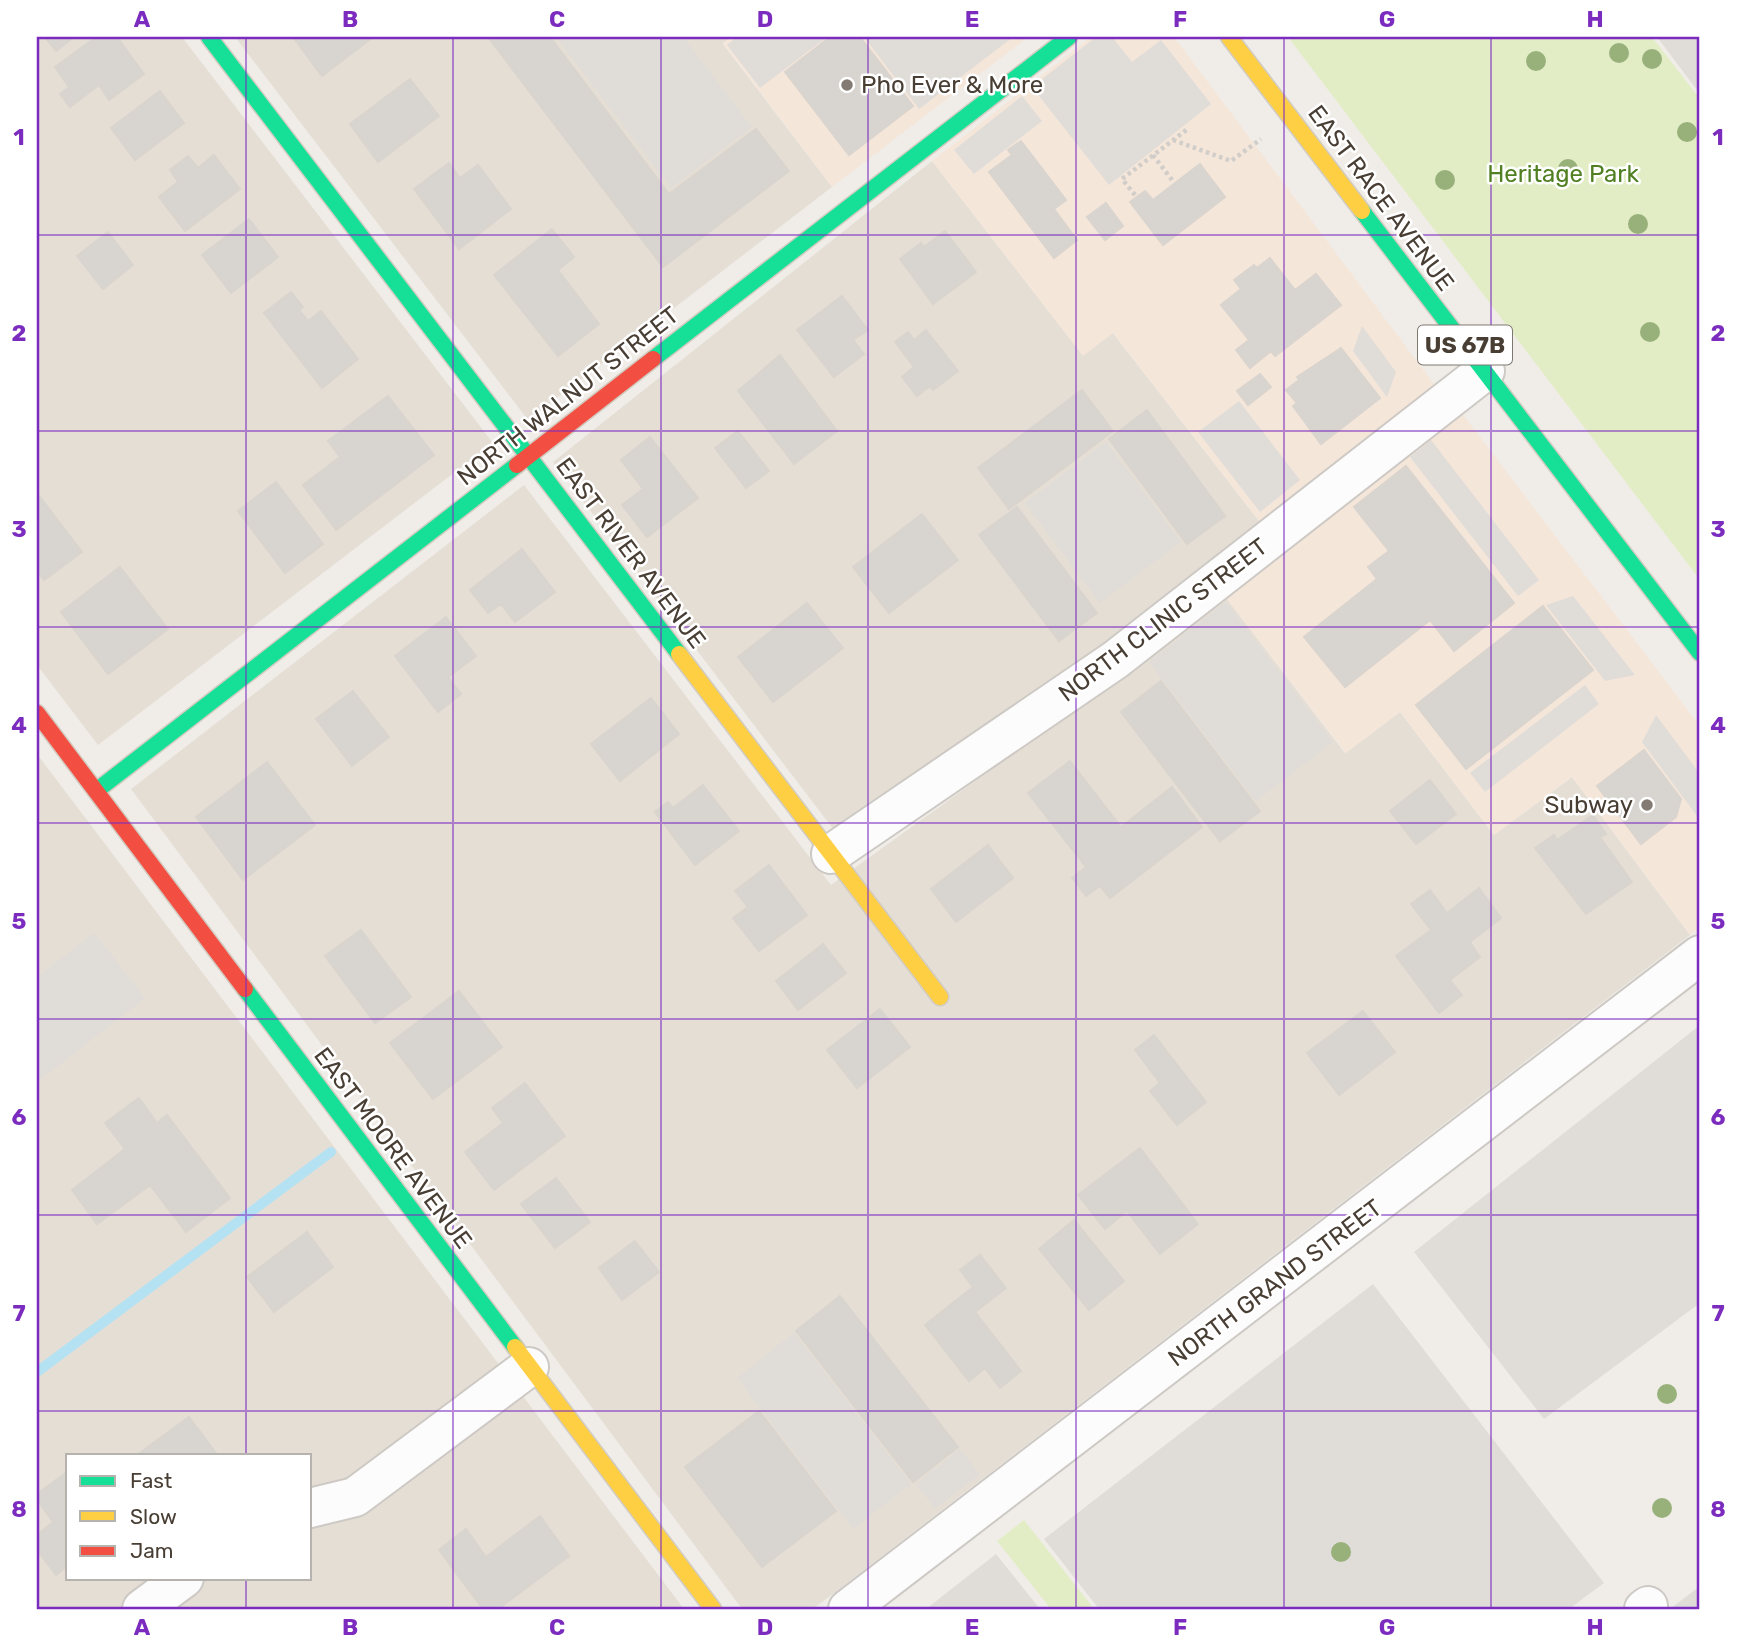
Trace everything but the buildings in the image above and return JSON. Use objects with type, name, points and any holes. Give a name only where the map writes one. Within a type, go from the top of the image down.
[{"type":"street","name":"EAST RIVER AVENUE","points":[[208,37],[940,997]]},
{"type":"street","name":"NORTH WALNUT STREET","points":[[96,791],[1069,37]]},
{"type":"street","name":"EAST RACE AVENUE","points":[[1229,37],[1700,653]]},
{"type":"street","name":"NORTH CLINIC STREET","points":[[831,854],[1115,660],[1485,371]]},
{"type":"street","name":"EAST MOORE AVENUE","points":[[37,713],[713,1609]]},
{"type":"street","name":"NORTH GRAND STREET","points":[[848,1609],[1700,955]]},
{"type":"street","points":[[312,1508],[355,1497],[529,1367]]},
{"type":"street","points":[[142,1609],[181,1580]]},
{"type":"path","points":[[1135,195],[1122,179],[1189,128]]},
{"type":"path","points":[[1173,140],[1231,161],[1261,139]]},
{"type":"path","points":[[1153,155],[1172,180]]},
{"type":"shaded area","points":[[37,37],[182,37],[493,443],[98,745],[37,665]]},
{"type":"shaded area","points":[[235,37],[731,37],[723,44],[832,187],[528,420]]},
{"type":"shaded area","points":[[556,37],[683,37],[752,127],[671,188]]},
{"type":"shaded area","points":[[731,37],[1028,37],[832,187],[723,43]]},
{"type":"shaded area","points":[[737,37],[827,37],[760,88],[727,45]]},
{"type":"shaded area","points":[[864,37],[1013,37],[919,109]]},
{"type":"shaded area","points":[[1091,37],[1174,37],[1437,388],[1263,526],[1113,333],[1083,356],[932,161]]},
{"type":"shaded area","points":[[1096,37],[1112,37],[1132,62],[1161,40],[1211,104],[1109,185],[1032,87]]},
{"type":"shaded area","points":[[1657,37],[1700,37],[1700,94]]},
{"type":"shaded area","points":[[1022,96],[1042,121],[974,174],[954,150]]},
{"type":"shaded area","points":[[932,161],[1083,355],[1112,332],[1263,526],[1106,647],[834,830],[553,462]]},
{"type":"shaded area","points":[[1362,326],[1396,372],[1387,397],[1353,351]]},
{"type":"shaded area","points":[[1239,401],[1300,480],[1260,512],[1198,432]]},
{"type":"shaded area","points":[[1461,412],[1700,726],[1700,927],[1690,935],[1572,777],[1494,835],[1400,712],[1346,753],[1223,594]]},
{"type":"shaded area","points":[[1431,440],[1539,580],[1518,596],[1410,457]]},
{"type":"shaded area","points":[[1106,442],[1181,542],[1100,603],[1025,503]]},
{"type":"shaded area","points":[[524,485],[831,885],[1125,673],[1223,594],[1345,753],[1400,712],[1494,835],[1572,777],[1690,935],[813,1609],[742,1609],[131,789]]},
{"type":"shaded area","points":[[1573,596],[1635,675],[1605,681],[1546,605]]},
{"type":"shaded area","points":[[1226,602],[1333,742],[1256,801],[1149,662]]},
{"type":"shaded area","points":[[1585,685],[1599,704],[1485,792],[1470,773]]},
{"type":"shaded area","points":[[1656,715],[1700,774],[1700,820],[1642,742]]},
{"type":"shaded area","points":[[37,754],[684,1609],[37,1609]]},
{"type":"shaded area","points":[[94,933],[145,998],[37,1082],[37,977]]},
{"type":"shaded area","points":[[1700,1025],[1700,1303],[1544,1419],[1414,1252]]},
{"type":"shaded area","points":[[1373,1284],[1604,1583],[1569,1609],[1099,1609],[1044,1539]]},
{"type":"shaded area","points":[[794,1333],[911,1484],[853,1529],[737,1378]]},
{"type":"shaded area","points":[[960,1449],[980,1474],[935,1509],[916,1484]]},
{"type":"shaded area","points":[[996,1554],[1040,1609],[926,1609]]},
{"type":"shaded area","points":[[1700,1586],[1700,1609],[1670,1609]]},
{"type":"green space","name":"Heritage Park","points":[[1288,37],[1652,37],[1700,99],[1700,580]]},
{"type":"green space","points":[[1024,1520],[1094,1609],[1051,1609],[997,1541]]},
{"type":"waterway","points":[[37,1372],[331,1152]]},
{"type":"traffic: fast","points":[[209,37],[679,654]]},
{"type":"traffic: fast","points":[[653,359],[1069,37]]},
{"type":"traffic: fast","points":[[1362,211],[1700,653]]},
{"type":"traffic: fast","points":[[96,791],[517,465]]},
{"type":"traffic: fast","points":[[245,989],[515,1347]]},
{"type":"traffic: slow","points":[[1229,37],[1362,211]]},
{"type":"traffic: slow","points":[[679,654],[940,997]]},
{"type":"traffic: slow","points":[[515,1347],[713,1609]]},
{"type":"traffic: jam","points":[[517,465],[653,359]]},
{"type":"traffic: jam","points":[[37,713],[245,989]]},
{"type":"place","name":"Pho Ever & More","points":[[847,85]]},
{"type":"place","name":"Subway","points":[[1647,805]]}]
